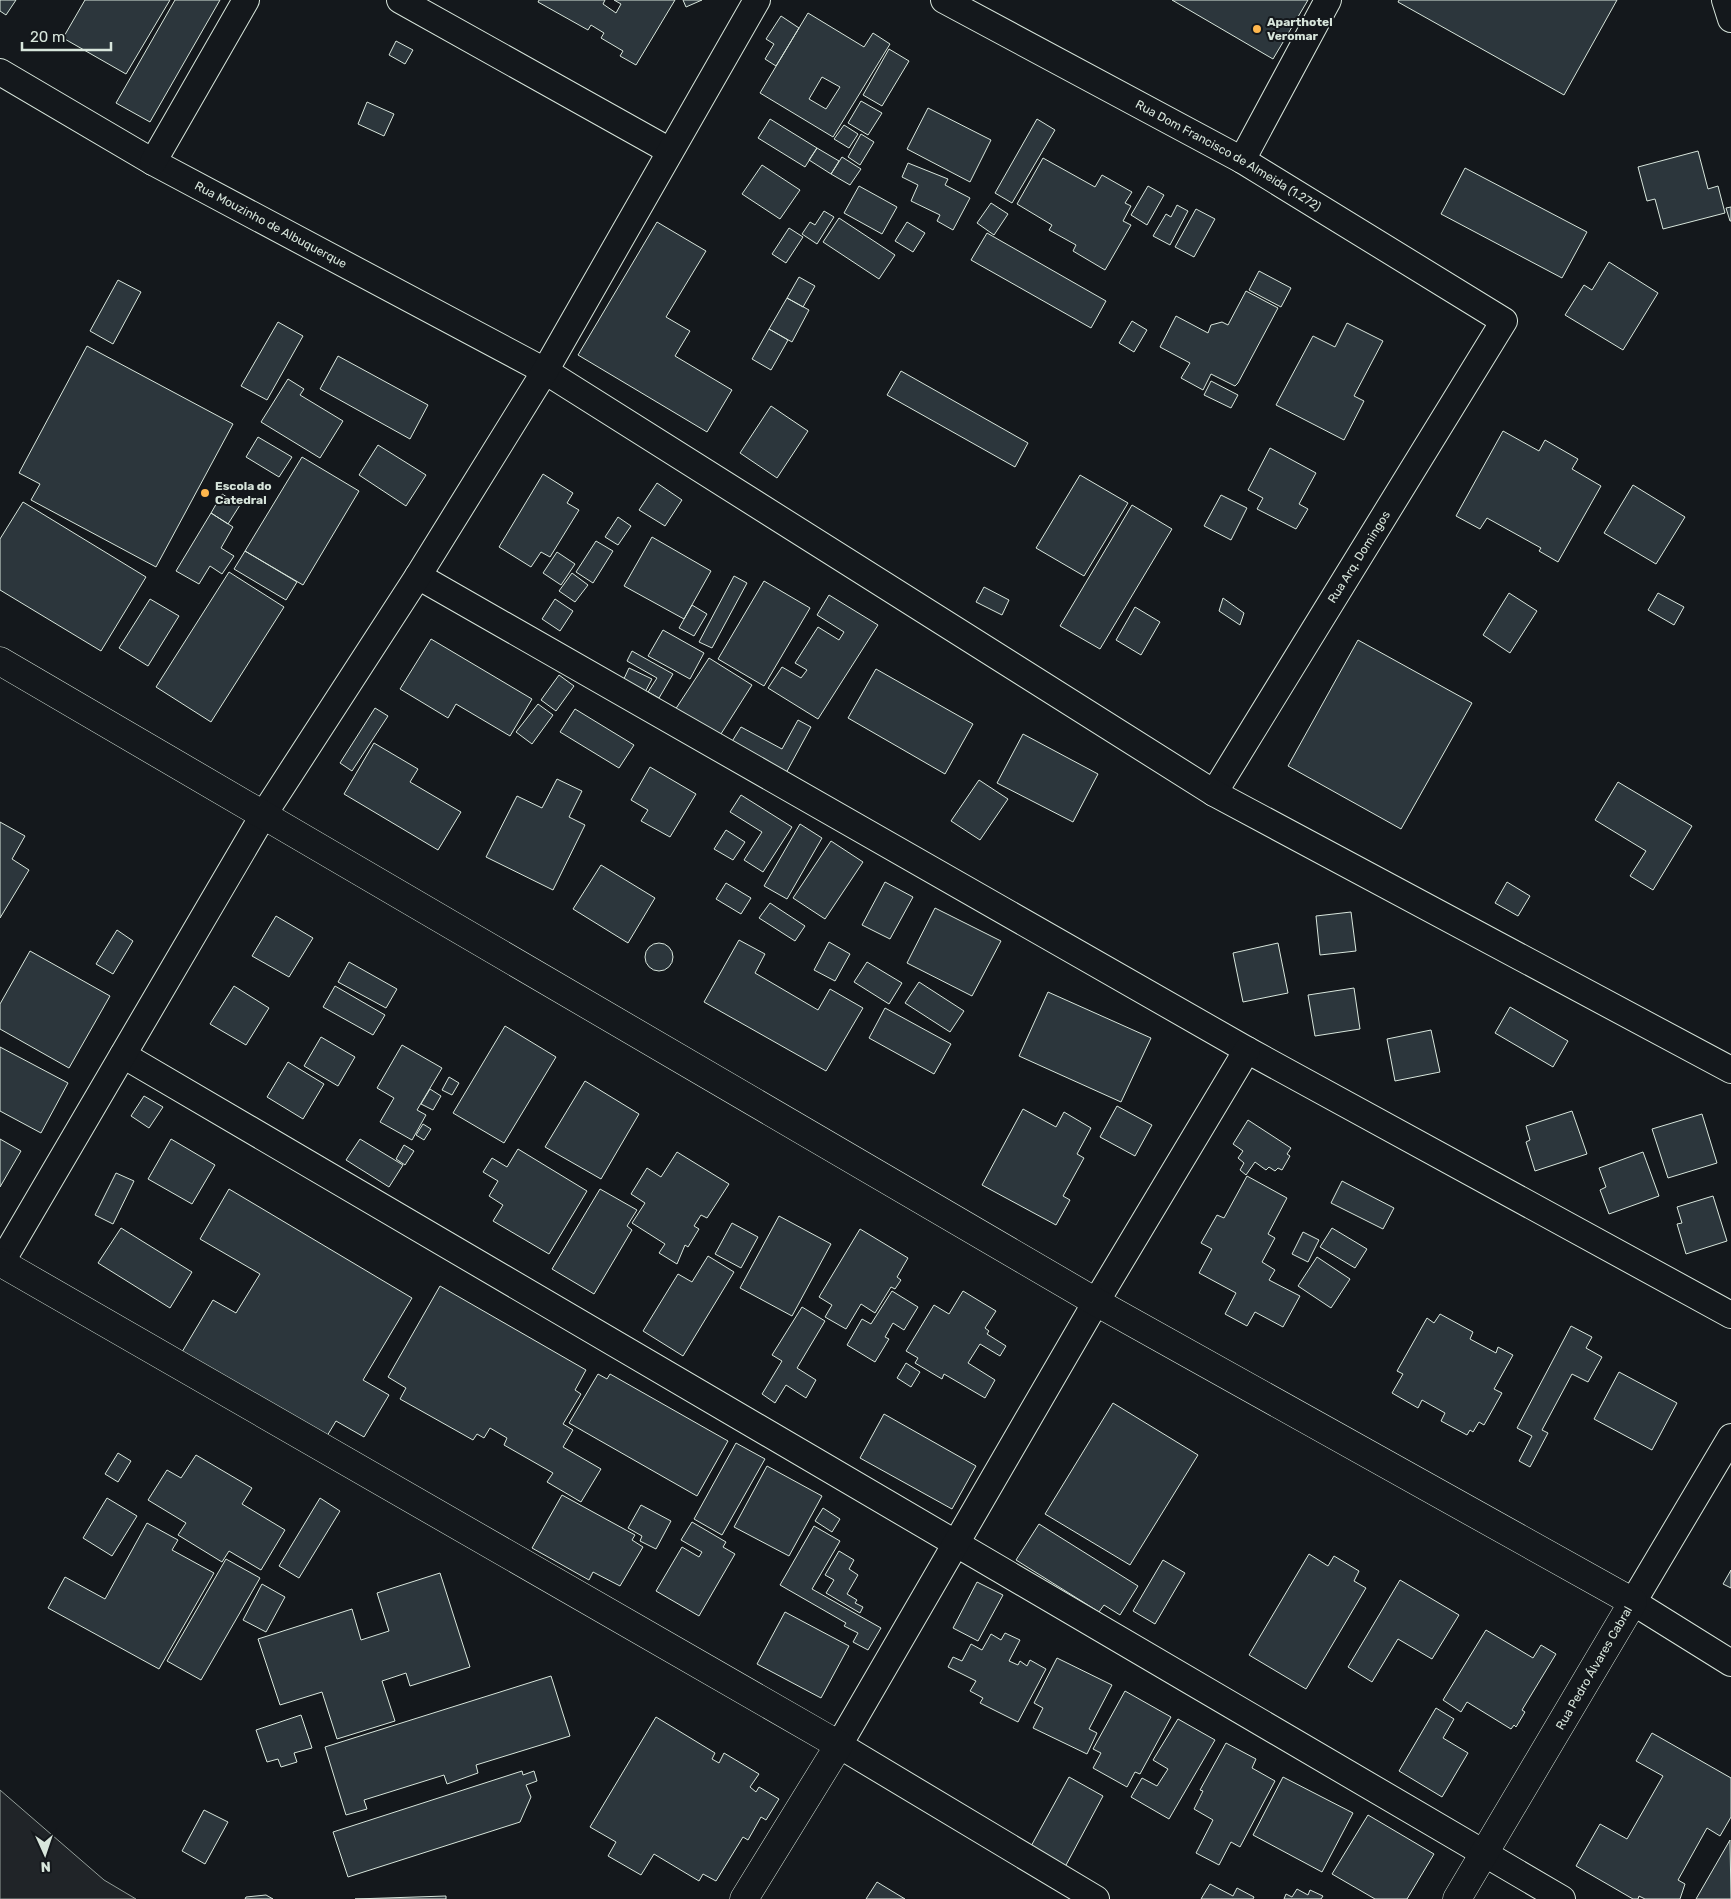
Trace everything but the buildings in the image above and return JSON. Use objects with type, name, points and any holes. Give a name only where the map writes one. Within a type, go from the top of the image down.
[{"type":"street","points":[[153,162],[246,0]]},
{"type":"street","points":[[400,0],[670,151]]},
{"type":"street","points":[[757,0],[545,371],[418,576],[264,814],[0,1262],[838,1745],[1096,1899]]},
{"type":"street","name":"Rua Dom Francisco de Almeida (1.272)","points":[[944,0],[1242,160],[1504,321]]},
{"type":"street","points":[[1242,160],[1328,0]]},
{"type":"street","points":[[1725,0],[1731,19]]},
{"type":"street","name":"Rua Mouzinho de Albuquerque","points":[[0,72],[153,162],[545,371],[1214,793],[1731,1070]]},
{"type":"street","name":"Rua Arq. Domingos","points":[[1214,793],[1504,321]]},
{"type":"street","points":[[418,576],[1247,1050],[1731,1315]]},
{"type":"street","points":[[0,661],[1096,1302],[1633,1602],[1731,1663]]},
{"type":"street","points":[[744,1899],[838,1745],[1096,1302],[1247,1050]]},
{"type":"street","points":[[123,1055],[1562,1899]]},
{"type":"street","name":"Rua Pedro Álvares Cabral","points":[[1457,1899],[1731,1436]]},
{"type":"shaded area","points":[[0,1790],[104,1880],[136,1899],[0,1899]]},
{"type":"place","name":"Aparthotel Veromar","points":[[1257,29]]},
{"type":"place","name":"Escola do Catedral","points":[[205,493]]}]
